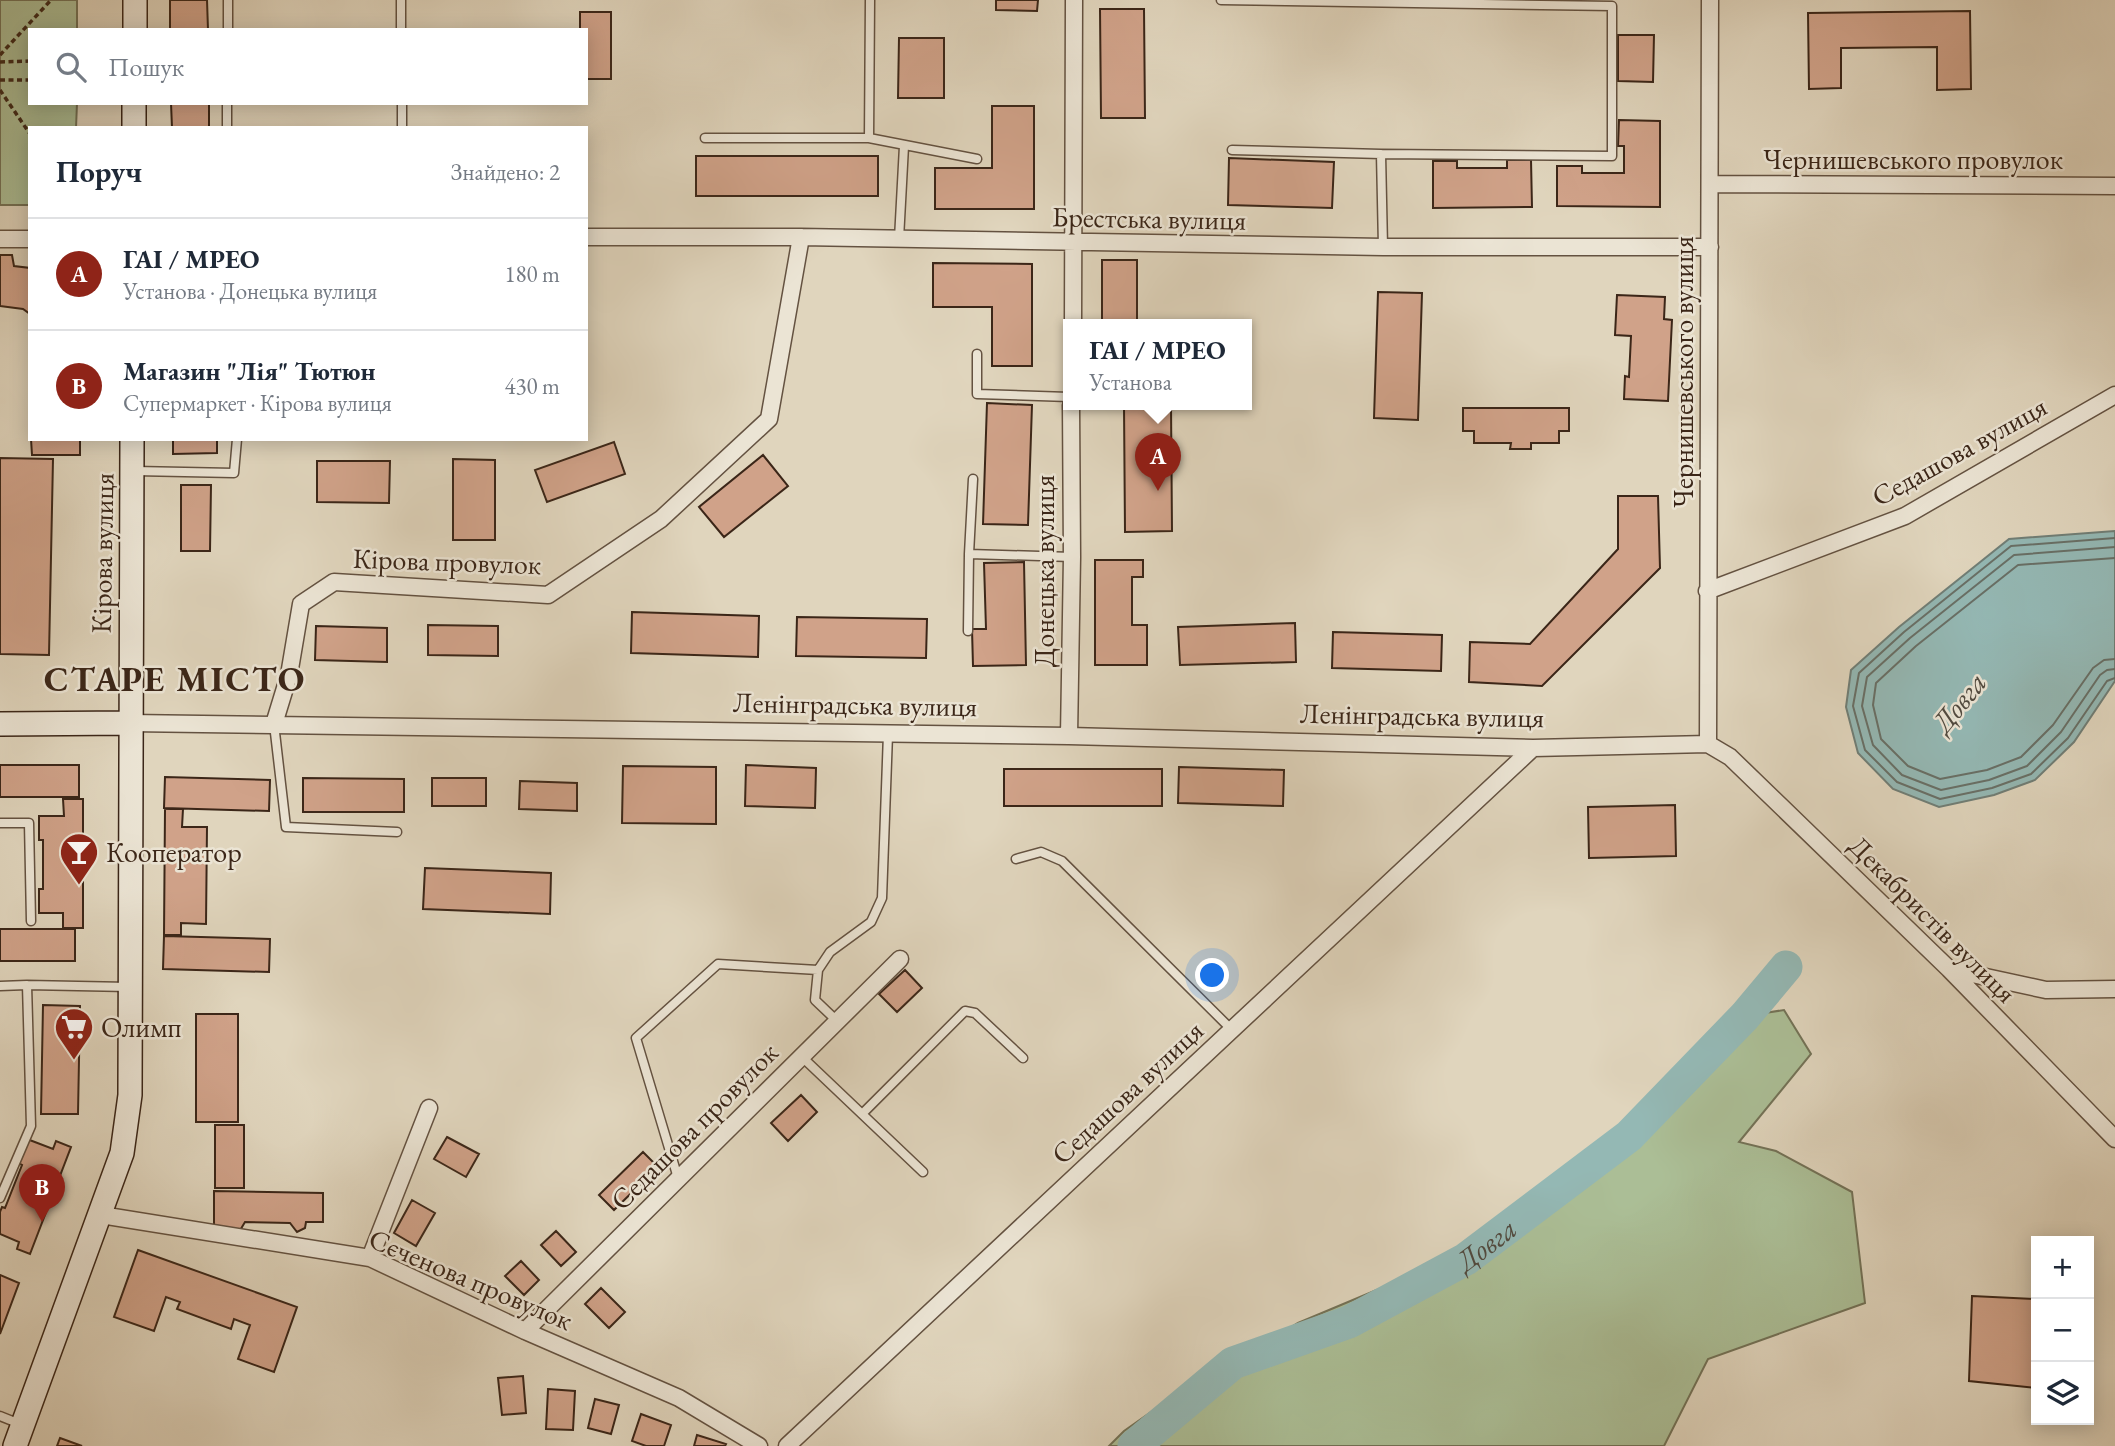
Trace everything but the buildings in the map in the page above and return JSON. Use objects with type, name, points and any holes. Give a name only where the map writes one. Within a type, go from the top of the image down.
[{"type":"main road","points":[[135,0],[135,28]]},
{"type":"main road","points":[[134,105],[134,126]]},
{"type":"main road","name":"Кірова вулиця","points":[[19,1436],[122,1153],[130,1095],[132,441]]},
{"type":"main road","name":"Ленінградська вулиця","points":[[0,724],[130,723]]},
{"type":"street","points":[[1073,319],[1074,0]]},
{"type":"street","name":"Чернишевського вулиця","points":[[1708,744],[1710,0]]},
{"type":"street","name":"Чернишевського провулок","points":[[1710,184],[2115,186]]},
{"type":"street","name":"Брестська вулиця","points":[[588,237],[801,237],[1383,247],[1710,247]]},
{"type":"street","name":"Кірова провулок","points":[[274,724],[289,675],[301,604],[334,582],[548,595],[661,519],[769,419],[801,237]]},
{"type":"street","points":[[0,239],[28,239]]},
{"type":"street","name":"Седашова вулиця","points":[[1707,591],[1905,516],[2115,395]]},
{"type":"street","name":"Донецька вулиця","points":[[1069,736],[1071,410]]},
{"type":"street","name":"Ленінградська вулиця","points":[[130,723],[1069,736],[1533,748],[1708,744]]},
{"type":"street","name":"Декабристів вулиця","points":[[1708,744],[1730,757],[1949,969],[2115,1139]]},
{"type":"street","name":"Седашова вулиця","points":[[787,1446],[1533,748]]},
{"type":"street","name":"Седашова провулок","points":[[525,1331],[900,958]]},
{"type":"street","points":[[1949,969],[2046,990],[2115,989]]},
{"type":"street","points":[[369,1258],[429,1108]]},
{"type":"street","name":"Сєченова провулок","points":[[101,1215],[369,1258],[525,1331],[679,1398],[759,1446]]},
{"type":"lane","points":[[228,0],[228,28]]},
{"type":"lane","points":[[401,0],[401,28]]},
{"type":"lane","points":[[869,138],[870,0]]},
{"type":"lane","points":[[1221,0],[1612,6],[1612,156],[1232,150]]},
{"type":"lane","points":[[227,105],[227,126]]},
{"type":"lane","points":[[401,105],[402,126]]},
{"type":"lane","points":[[705,138],[869,138],[977,159]]},
{"type":"lane","points":[[899,239],[904,146]]},
{"type":"lane","points":[[1381,154],[1383,247]]},
{"type":"lane","points":[[976,354],[976,394],[1063,397]]},
{"type":"lane","points":[[132,471],[234,473],[237,441]]},
{"type":"lane","points":[[968,631],[973,479]]},
{"type":"lane","points":[[969,554],[1072,557]]},
{"type":"lane","points":[[274,724],[286,827],[397,832]]},
{"type":"lane","points":[[838,1021],[815,1000],[818,970],[830,953],[871,922],[882,898],[888,734]]},
{"type":"lane","points":[[0,822],[29,823],[31,921]]},
{"type":"lane","points":[[1016,859],[1041,852],[1062,861],[1232,1030]]},
{"type":"lane","points":[[678,1178],[636,1038],[718,964],[818,970]]},
{"type":"lane","points":[[0,1198],[31,1126],[27,985]]},
{"type":"lane","points":[[0,986],[129,987]]},
{"type":"lane","points":[[862,1114],[965,1011],[975,1013],[1023,1058]]},
{"type":"lane","points":[[801,1056],[923,1172]]},
{"type":"lane","points":[[0,1416],[19,1436]]},
{"type":"path","points":[[0,55],[51,0]]},
{"type":"path","points":[[0,62],[28,61]]},
{"type":"path","points":[[0,80],[28,80]]},
{"type":"path","points":[[0,90],[28,131]]},
{"type":"green space","points":[[0,0],[77,0],[77,28],[28,28],[28,105],[77,105],[76,126],[28,126],[28,205],[0,205]]},
{"type":"green space","points":[[1784,1010],[1811,1054],[1739,1142],[1776,1151],[1852,1192],[1865,1303],[1708,1359],[1664,1446],[1109,1446],[1124,1431],[1168,1400],[1298,1323],[1379,1289],[1466,1259],[1563,1169],[1621,1128],[1696,1051],[1745,1016]]},
{"type":"water","points":[[2115,531],[2115,681],[2074,742],[2035,780],[1994,795],[1939,807],[1893,789],[1858,753],[1846,707],[1851,670],[1899,627],[2009,539]]},
{"type":"waterway","name":"Довга","points":[[1134,1446],[1233,1363],[1349,1322],[1466,1259],[1629,1136],[1745,1016],[1786,967]]},
{"type":"place","name":"ГАІ / МРЕО","points":[[1158,491]]},
{"type":"place","name":"Кооператор","points":[[79,886]]},
{"type":"place","name":"Олимп","points":[[74,1061]]},
{"type":"place","name":"Магазин \"Лія\" Тютюн","points":[[42,1222]]},
{"type":"district","name":"СТАРЕ МІСТО","points":[[175,678]]}]
